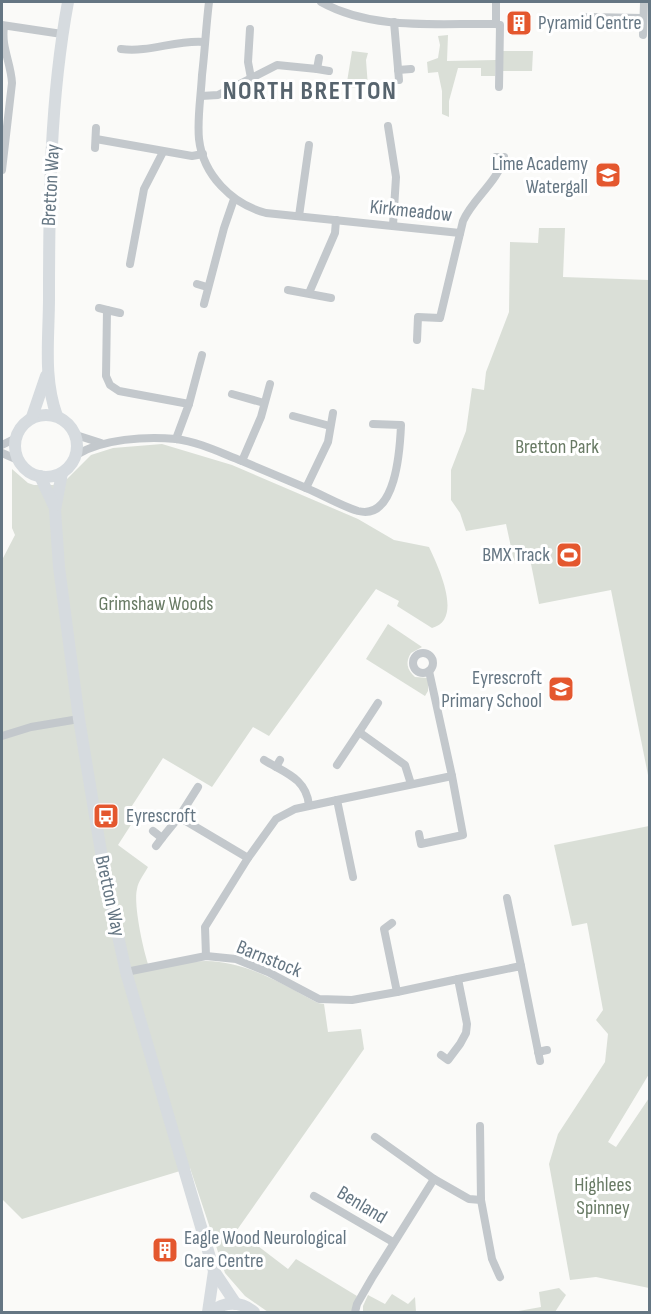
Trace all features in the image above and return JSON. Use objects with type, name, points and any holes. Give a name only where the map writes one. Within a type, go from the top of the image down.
[{"type":"street","name":"Bretton Way","points":[[57,416],[52,401],[48,370],[49,226],[55,104],[62,34],[68,2]]},
{"type":"street","name":"Kirkmeadow","points":[[209,2],[198,129],[203,154],[212,174],[234,199],[254,210],[266,213],[460,233],[440,318],[418,318],[417,340]]},
{"type":"street","points":[[321,2],[346,14],[369,20],[500,25],[499,87]]},
{"type":"street","points":[[496,2],[496,24]]},
{"type":"street","points":[[643,34],[644,2]]},
{"type":"street","points":[[588,17],[643,18]]},
{"type":"street","points":[[394,22],[399,80]]},
{"type":"street","points":[[2,170],[6,110],[12,83],[3,47],[3,26],[62,34]]},
{"type":"street","points":[[250,29],[248,62],[251,78]]},
{"type":"street","points":[[127,53],[192,42],[206,42]]},
{"type":"street","points":[[317,69],[319,58]]},
{"type":"street","points":[[201,96],[208,97],[218,94],[277,65],[329,71]]},
{"type":"street","points":[[398,70],[411,69]]},
{"type":"street","points":[[499,76],[511,76]]},
{"type":"street","points":[[96,128],[95,143],[192,156],[203,154]]},
{"type":"street","points":[[391,131],[396,177],[393,225]]},
{"type":"street","points":[[299,216],[309,145]]},
{"type":"street","points":[[130,264],[128,250],[144,189],[163,152]]},
{"type":"street","points":[[460,233],[468,210],[501,168],[501,155]]},
{"type":"street","points":[[297,159],[307,161]]},
{"type":"street","points":[[204,304],[234,199]]},
{"type":"street","points":[[309,293],[335,232],[336,220]]},
{"type":"street","points":[[197,284],[207,287]]},
{"type":"street","points":[[288,290],[331,298]]},
{"type":"street","points":[[120,313],[103,309],[106,376],[110,385],[119,392],[189,404]]},
{"type":"street","points":[[176,439],[189,404],[202,355]]},
{"type":"street","name":"Bretton Way","points":[[32,417],[48,370]]},
{"type":"street","points":[[242,461],[261,417],[270,384]]},
{"type":"street","points":[[232,394],[264,403]]},
{"type":"street","points":[[306,488],[327,442],[333,413]]},
{"type":"street","points":[[49,414],[57,416],[65,421],[76,435],[78,445],[76,455],[62,473],[48,477],[40,476],[24,468],[18,460],[16,438],[25,423],[32,417],[49,414]]},
{"type":"street","points":[[293,416],[330,426]]},
{"type":"street","points":[[76,455],[101,443],[141,439],[176,439],[206,447],[242,461],[359,512],[374,510],[385,501],[400,457],[401,425],[373,424]]},
{"type":"street","points":[[76,435],[101,443]]},
{"type":"street","points":[[2,445],[16,438]]},
{"type":"street","points":[[2,453],[18,460]]},
{"type":"street","name":"Bretton Way","points":[[62,473],[56,510],[59,567],[79,719],[104,870],[126,972],[214,1271],[236,1304]]},
{"type":"street","name":"Bretton Way","points":[[40,476],[56,510]]},
{"type":"street","points":[[418,834],[421,844],[463,834],[429,670]]},
{"type":"street","points":[[337,765],[378,703]]},
{"type":"street","points":[[2,736],[31,727],[79,719]]},
{"type":"street","points":[[359,732],[405,765],[411,784]]},
{"type":"street","points":[[264,760],[278,764],[299,781],[308,792],[309,805]]},
{"type":"street","points":[[206,956],[205,927],[248,858],[276,819],[309,805],[452,776]]},
{"type":"street","points":[[156,846],[179,817],[198,787]]},
{"type":"street","points":[[337,800],[346,865],[353,877]]},
{"type":"street","points":[[179,817],[248,858]]},
{"type":"street","points":[[153,831],[162,838]]},
{"type":"street","points":[[511,904],[520,966],[542,1054]]},
{"type":"street","points":[[393,923],[384,929],[397,992]]},
{"type":"street","name":"Barnstock","points":[[126,972],[206,956],[236,959],[268,972],[319,999],[352,1000],[520,966]]},
{"type":"street","points":[[441,1055],[448,1060],[465,1033],[467,1024],[458,979]]},
{"type":"street","points":[[480,1126],[481,1200],[492,1259],[500,1276]]},
{"type":"street","points":[[375,1137],[434,1179],[469,1199],[481,1200]]},
{"type":"street","name":"Benland","points":[[355,1312],[357,1304],[393,1242],[434,1179]]},
{"type":"street","name":"Benland","points":[[314,1196],[393,1242]]},
{"type":"street","name":"Bretton Way","points":[[210,1312],[214,1271]]},
{"type":"street","points":[[210,1312],[220,1306],[236,1304],[243,1305],[254,1312]]},
{"type":"green space","points":[[448,35],[447,61],[496,60],[495,76],[481,76],[481,68],[458,68],[449,101],[449,117],[442,114],[442,91],[438,72],[428,73],[427,62],[438,58],[440,45],[438,36]]},
{"type":"green space","points":[[352,51],[368,53],[366,60],[368,87],[346,88]]},
{"type":"green space","points":[[503,51],[533,51],[532,71],[503,71]]},
{"type":"green space","name":"Bretton Park","points":[[539,228],[565,228],[563,277],[649,280],[649,780],[611,590],[539,604],[530,559],[514,561],[506,524],[466,531],[460,513],[451,500],[451,470],[466,431],[472,388],[484,390],[486,372],[509,312],[510,242],[538,243]]},
{"type":"green space","name":"Grimshaw Woods","points":[[162,444],[232,465],[358,519],[394,540],[429,547],[446,592],[446,615],[441,623],[432,628],[397,606],[399,601],[376,589],[269,736],[253,727],[212,787],[163,758],[128,812],[136,817],[118,845],[148,867],[137,889],[136,906],[150,970],[199,961],[236,965],[264,975],[324,1004],[328,1032],[361,1029],[364,1049],[237,1230],[288,1269],[296,1259],[357,1296],[351,1312],[268,1312],[245,1296],[225,1273],[190,1168],[22,1219],[2,1199],[2,560],[15,535],[12,528],[12,469],[28,483],[53,485],[67,479],[91,455],[113,448]]},
{"type":"green space","points":[[388,624],[422,647],[411,653],[408,663],[410,672],[415,677],[428,678],[428,691],[425,696],[366,659]]},
{"type":"green space","name":"Highlees Spinney","points":[[649,826],[649,1074],[608,1142],[616,1147],[649,1098],[649,1288],[596,1277],[570,1280],[549,1164],[558,1134],[605,1062],[608,1034],[596,1020],[603,1010],[587,923],[572,926],[554,845]]},
{"type":"green space","points":[[559,1288],[566,1295],[555,1312],[513,1312],[541,1307],[539,1292]]},
{"type":"green space","points":[[392,1294],[408,1304],[415,1297],[416,1312],[363,1312],[368,1295],[385,1304]]},
{"type":"place","name":"Pyramid Centre","points":[[519,23]]},
{"type":"place","name":"Lime Academy Watergall","points":[[608,175]]},
{"type":"place","name":"BMX Track","points":[[569,555]]},
{"type":"place","name":"Eyrescroft Primary School","points":[[561,689]]},
{"type":"place","name":"Eyrescroft","points":[[106,816]]},
{"type":"place","name":"Eagle Wood Neurological Care Centre","points":[[165,1250]]},
{"type":"district","name":"NORTH BRETTON","points":[[310,91]]}]
